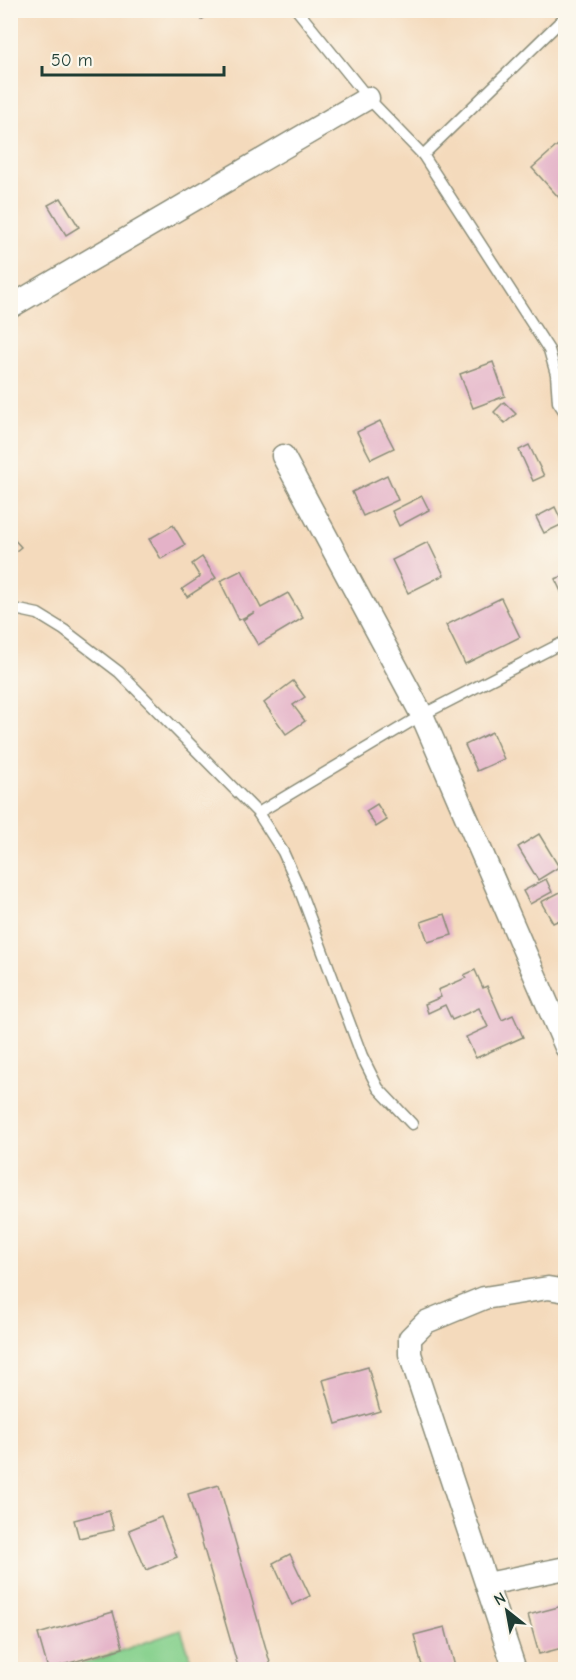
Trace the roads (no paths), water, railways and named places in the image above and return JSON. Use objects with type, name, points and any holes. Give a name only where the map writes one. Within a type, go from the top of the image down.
[{"type":"street","points":[[10,307],[368,98]]},
{"type":"street","points":[[283,456],[422,715],[566,1047]]},
{"type":"street","points":[[515,1670],[411,1354],[410,1338],[426,1322],[484,1298],[548,1288],[566,1291]]},
{"type":"street","points":[[487,1584],[566,1568]]},
{"type":"lane","points":[[297,10],[368,98],[423,155],[549,350],[566,414]]},
{"type":"lane","points":[[423,155],[566,16]]},
{"type":"lane","points":[[10,608],[38,614],[64,630],[119,672],[258,813],[283,852],[297,883],[362,1056],[378,1088],[412,1124]]},
{"type":"lane","points":[[258,813],[422,715],[566,641]]}]
